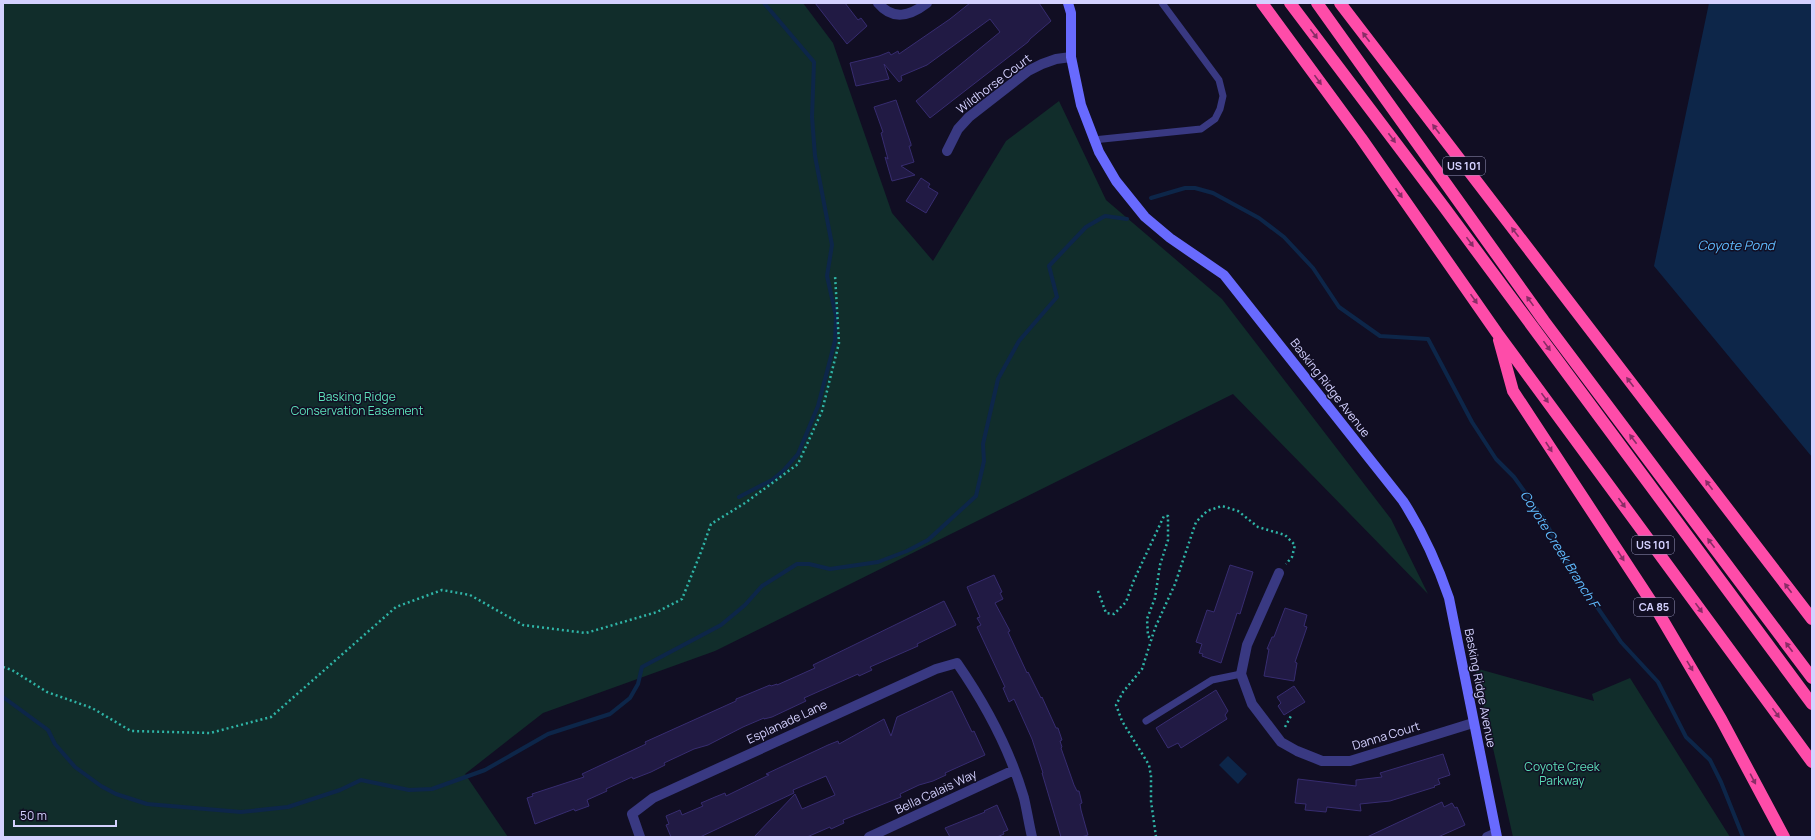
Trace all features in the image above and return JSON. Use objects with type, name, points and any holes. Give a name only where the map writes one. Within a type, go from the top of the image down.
[{"type":"highway","name":"US 101","points":[[1262,3],[1361,138],[1497,333],[1810,760]]},
{"type":"highway","points":[[1290,3],[1449,213],[1812,704]]},
{"type":"highway","points":[[1317,3],[1544,321],[1812,678]]},
{"type":"highway","name":"US 101","points":[[1340,3],[1812,619]]},
{"type":"highway","name":"CA 85","points":[[1497,333],[1513,391],[1658,612],[1721,719],[1782,834]]},
{"type":"street","points":[[878,3],[887,12],[899,15],[910,14],[927,3]]},
{"type":"street","name":"Basking Ridge Avenue","points":[[1068,3],[1071,13],[1071,57],[1081,105],[1093,140],[1116,181],[1146,217],[1170,238],[1224,275],[1403,501],[1415,520],[1436,562],[1449,598],[1493,836]]},
{"type":"street","name":"Wildhorse Court","points":[[947,151],[958,129],[975,112],[1035,68],[1056,59],[1071,57]]},
{"type":"street","points":[[1241,674],[1247,645],[1279,573]]},
{"type":"street","name":"Esplanade Lane","points":[[640,837],[632,814],[653,798],[936,669],[958,663],[975,688],[1006,748],[1014,770]]},
{"type":"street","name":"Danna Court","points":[[1241,674],[1252,704],[1281,742],[1297,751],[1322,761],[1350,761],[1473,723]]},
{"type":"street","points":[[1014,770],[1024,798],[1032,837]]},
{"type":"street","name":"Bella Calais Way","points":[[869,837],[1014,770]]},
{"type":"lane","points":[[1093,140],[1201,129],[1215,119],[1220,109],[1223,96],[1219,80],[1162,3]]},
{"type":"lane","points":[[1146,721],[1212,680],[1241,674]]},
{"type":"path","points":[[3,667],[12,670],[47,692],[92,708],[131,731],[210,733],[271,717],[396,607],[442,590],[470,595],[523,625],[586,633],[657,612],[682,599],[701,552],[710,524],[745,503],[798,464],[822,411],[840,343],[835,275]]},
{"type":"path","points":[[1156,837],[1151,801],[1151,776],[1149,766],[1122,721],[1116,705],[1122,692],[1142,669],[1175,584],[1196,522],[1206,512],[1222,506],[1238,511],[1258,528],[1285,535],[1296,545],[1292,558],[1279,573]]},
{"type":"path","points":[[1098,591],[1106,613],[1114,614],[1126,602],[1134,580],[1164,516],[1168,516],[1168,540],[1160,566],[1155,598],[1147,619],[1148,636],[1152,640]]},
{"type":"path","points":[[1285,727],[1291,716]]},
{"type":"green space","name":"Basking Ridge Conservation Easement","points":[[3,3],[803,3],[833,43],[892,213],[933,261],[1006,141],[1059,101],[1106,200],[1222,299],[1391,519],[1428,594],[1233,394],[715,651],[543,713],[465,774],[508,837],[3,837]]},
{"type":"green space","name":"Coyote Creek Parkway","points":[[1475,668],[1594,701],[1592,694],[1630,678],[1730,837],[1513,837]]},
{"type":"water","name":"Coyote Pond","points":[[1709,3],[1812,3],[1812,457],[1654,266]]},
{"type":"water","points":[[1228,756],[1247,774],[1238,784],[1219,765]]},
{"type":"building","points":[[815,3],[845,3],[858,20],[861,18],[867,26],[847,44]]},
{"type":"building","points":[[970,3],[1039,3],[1051,21],[1028,42],[930,118],[916,101],[1000,32],[990,19],[927,65],[901,76],[902,80],[899,82],[884,64],[889,79],[856,86],[850,63],[889,52],[891,55],[898,51],[899,54],[950,19]]},
{"type":"building","points":[[896,100],[911,144],[911,146],[909,146],[914,162],[901,166],[915,175],[892,181],[885,157],[888,159],[881,133],[883,132],[874,107]]},
{"type":"building","points":[[921,178],[930,184],[928,187],[938,193],[926,213],[906,201]]},
{"type":"building","points":[[1230,565],[1253,572],[1240,614],[1237,613],[1221,663],[1202,656],[1203,654],[1199,653],[1202,644],[1196,642],[1207,610],[1214,612]]},
{"type":"building","points":[[994,575],[1002,592],[1000,593],[1003,599],[995,603],[1010,631],[1008,632],[1027,673],[1028,672],[1041,698],[1042,697],[1056,728],[1058,728],[1062,740],[1060,741],[1061,748],[1074,785],[1077,791],[1079,791],[1082,803],[1080,804],[1081,810],[1088,835],[1081,837],[1061,837],[1032,739],[1014,699],[1009,702],[1003,688],[1005,687],[977,627],[981,625],[977,618],[980,617],[967,587]]},
{"type":"building","points":[[944,601],[956,625],[917,644],[918,646],[870,667],[872,670],[859,676],[858,674],[804,698],[806,701],[772,717],[764,718],[743,727],[708,745],[694,749],[664,763],[665,765],[651,772],[633,779],[632,777],[606,789],[607,791],[587,800],[589,806],[575,811],[574,809],[535,824],[527,798],[533,796],[532,794],[584,777],[582,774],[646,744],[645,742],[736,701],[736,699],[770,685],[777,685],[815,668],[813,665]]},
{"type":"building","points":[[1285,608],[1307,615],[1304,626],[1307,627],[1295,662],[1297,663],[1294,681],[1264,676],[1269,649],[1267,649],[1272,637],[1274,637]]},
{"type":"building","points":[[1294,686],[1305,702],[1284,715],[1278,706],[1281,703],[1277,697]]},
{"type":"building","points":[[1216,690],[1228,711],[1225,715],[1227,719],[1181,748],[1178,743],[1168,748],[1156,728]]},
{"type":"building","points":[[952,691],[972,732],[974,731],[985,755],[945,773],[946,775],[933,781],[919,785],[900,794],[901,797],[843,820],[844,823],[831,829],[830,827],[807,837],[754,837],[795,794],[802,809],[835,795],[826,776],[793,790],[794,793],[700,837],[671,837],[666,825],[669,824],[666,816],[680,810],[682,815],[703,806],[701,803],[725,793],[726,796],[769,775],[766,774],[828,745],[838,741],[839,744],[884,719],[891,736],[897,717]]},
{"type":"building","points":[[1443,754],[1450,775],[1438,779],[1440,784],[1434,786],[1435,787],[1390,801],[1360,804],[1361,811],[1327,807],[1326,812],[1305,810],[1306,804],[1295,803],[1298,779],[1356,786],[1356,780],[1382,777],[1380,773]]},
{"type":"building","points":[[1442,802],[1444,807],[1452,803],[1455,808],[1457,807],[1465,825],[1438,837],[1367,837]]},
{"type":"building","points":[[997,805],[1008,830],[1003,832],[1004,834],[997,837],[950,837],[945,828],[985,812],[984,811]]},
{"type":"waterway","points":[[739,497],[772,480],[783,471],[798,454],[818,406],[835,341],[836,316],[827,276],[832,245],[815,156],[812,117],[814,62],[764,3]]},
{"type":"waterway","name":"Coyote Creek Branch F","points":[[1151,198],[1185,188],[1195,188],[1213,193],[1259,218],[1284,237],[1313,268],[1339,307],[1380,336],[1428,339],[1472,422],[1496,459],[1514,477],[1544,519],[1568,565],[1621,642],[1658,682],[1686,737],[1710,760],[1721,782],[1743,837]]},
{"type":"waterway","name":"Coyote Creek Branch F","points":[[3,697],[48,730],[55,744],[75,767],[101,786],[116,794],[147,804],[241,812],[288,807],[340,790],[361,780],[409,790],[432,789],[485,770],[548,734],[610,714],[630,698],[638,684],[642,667],[721,625],[745,605],[762,586],[797,564],[809,564],[830,569],[878,562],[907,551],[928,540],[976,496],[984,461],[983,444],[998,379],[1019,341],[1057,297],[1049,266],[1086,227],[1105,216],[1127,219]]}]
